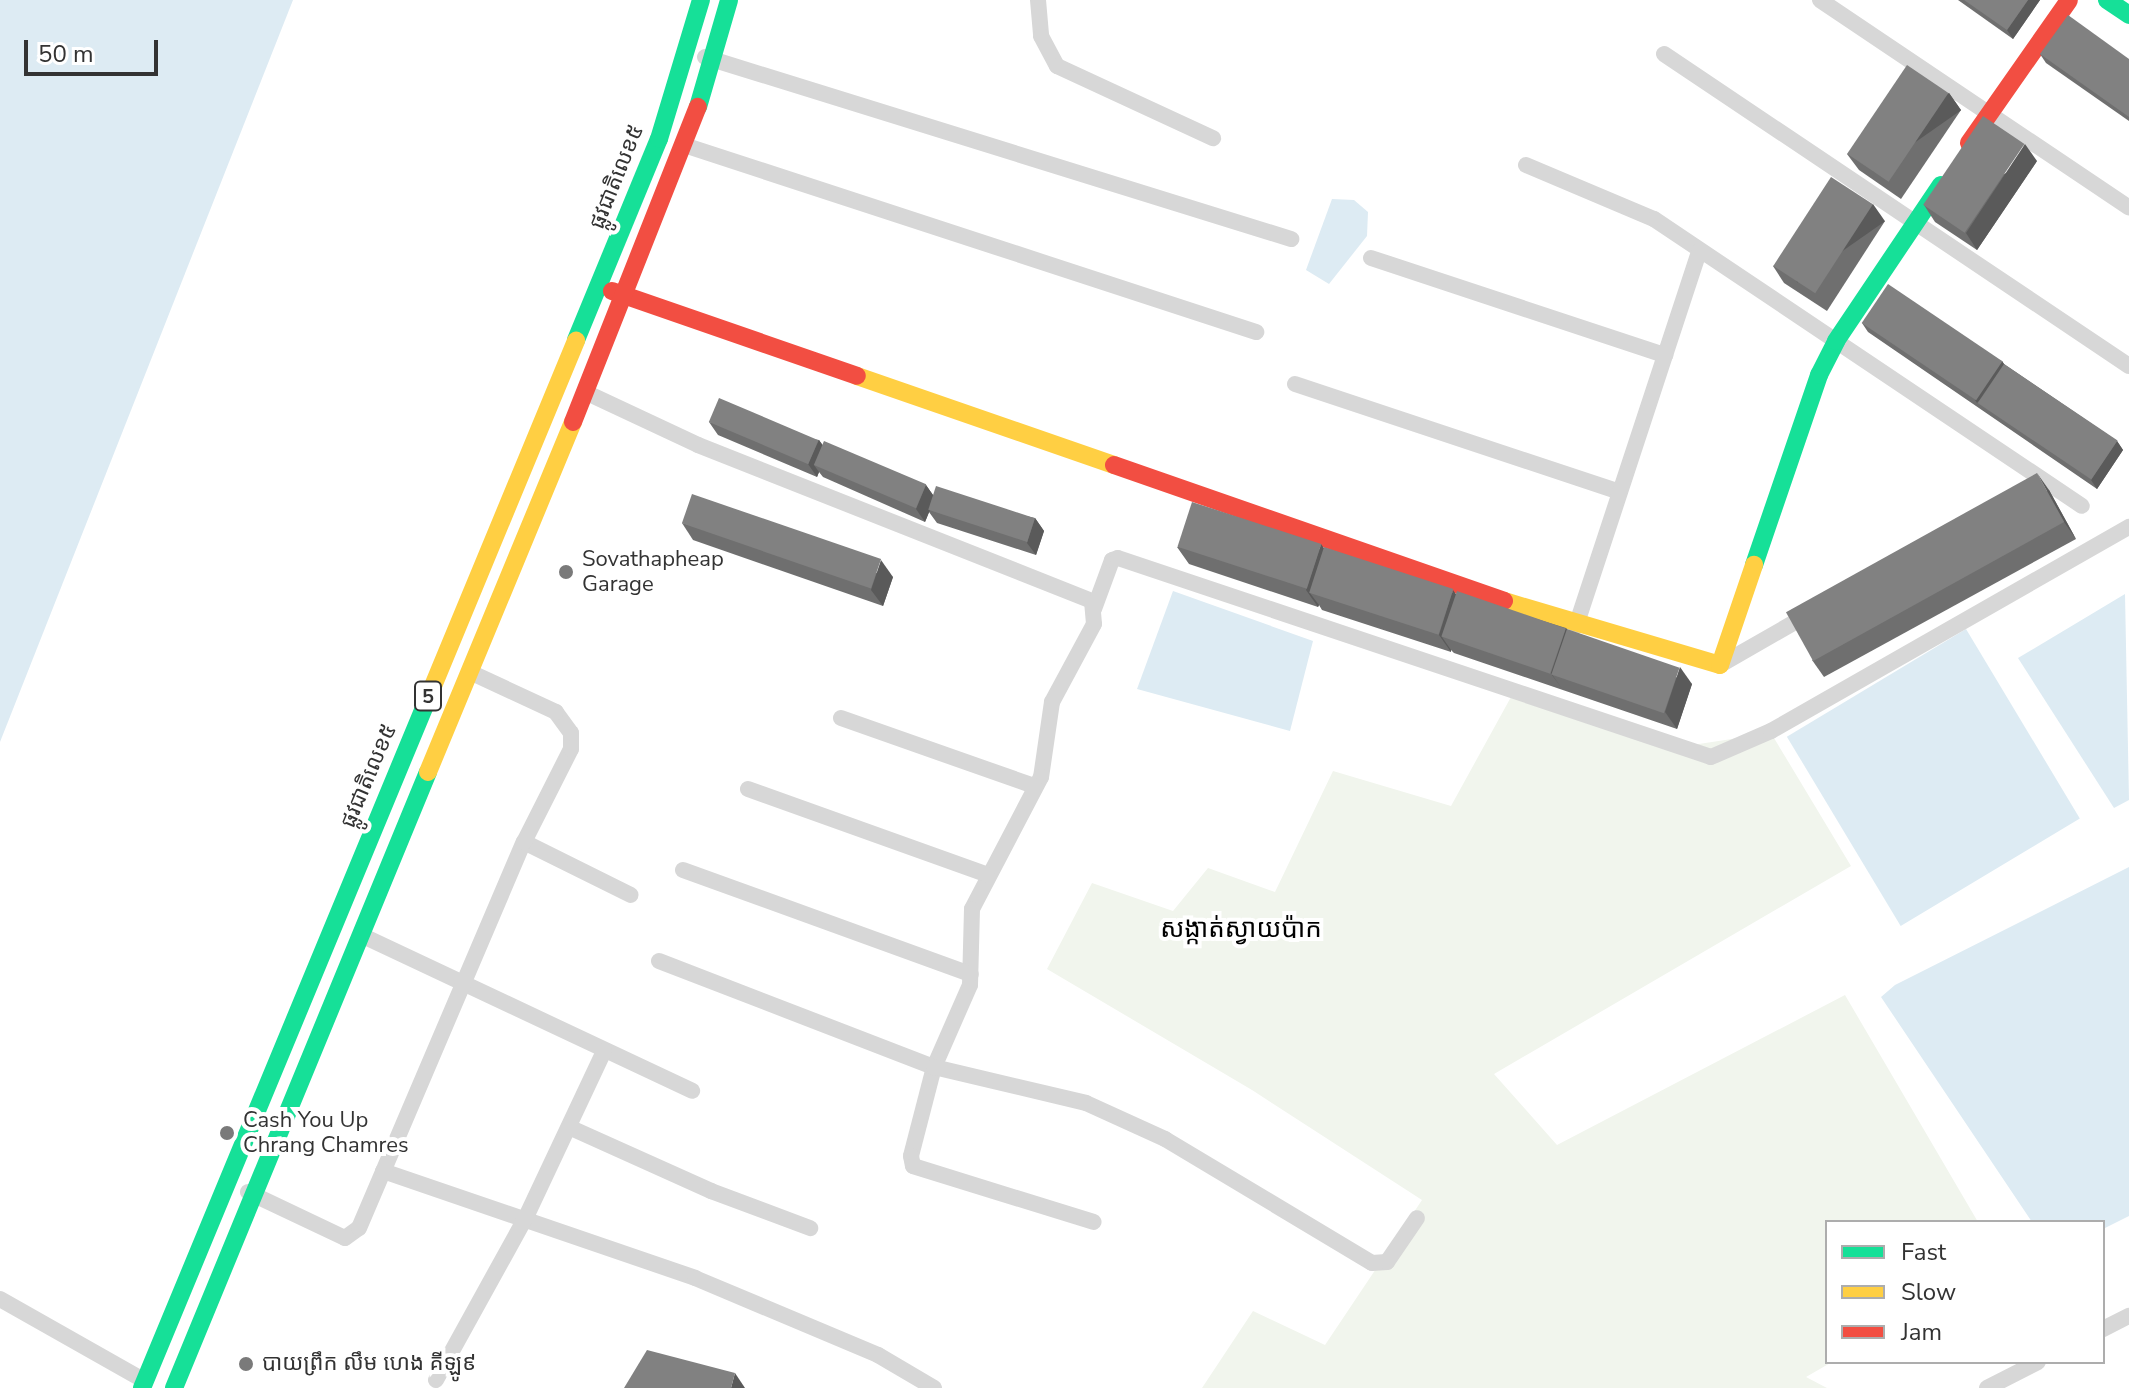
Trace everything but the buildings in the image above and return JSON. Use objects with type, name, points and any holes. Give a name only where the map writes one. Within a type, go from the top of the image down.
[{"type":"main road","name":"ផ្លូវជាតិលេខ៥","points":[[143,1384],[659,139],[701,0]]},
{"type":"main road","name":"5","points":[[180,1386],[254,1195],[687,146],[729,0]]},
{"type":"main road","points":[[598,285],[1576,626],[1720,665],[1799,427],[1836,341],[2069,0]]},
{"type":"main road","points":[[2107,0],[2129,15]]},
{"type":"main road","points":[[531,448],[558,459]]},
{"type":"main road","points":[[455,632],[482,642]]},
{"type":"street","points":[[1038,0],[1037,22],[1057,66],[1213,138]]},
{"type":"street","points":[[1820,0],[2129,208]]},
{"type":"street","points":[[686,53],[714,59],[1291,239]]},
{"type":"street","points":[[1664,54],[2129,366]]},
{"type":"street","points":[[687,146],[1256,332]]},
{"type":"street","points":[[1526,165],[1628,204],[1836,341],[2037,484],[2082,506]]},
{"type":"street","points":[[1576,626],[1699,251]]},
{"type":"street","points":[[1371,258],[1665,355]]},
{"type":"street","points":[[1295,384],[1620,492]]},
{"type":"street","points":[[585,392],[698,445],[1083,597],[1094,609]]},
{"type":"street","points":[[1094,1222],[912,1165],[934,1067],[971,974],[969,922],[986,874],[1045,762],[1052,702],[1094,624],[1094,609],[1112,560],[1118,558],[1711,757],[1771,731],[2129,527]]},
{"type":"street","points":[[1720,665],[1828,603]]},
{"type":"street","points":[[227,1183],[345,1238],[359,1228],[524,842],[571,749],[571,733],[556,712],[470,672]]},
{"type":"street","points":[[841,718],[1034,786]]},
{"type":"street","points":[[748,789],[986,874]]},
{"type":"street","points":[[524,842],[631,895]]},
{"type":"street","points":[[683,870],[971,974]]},
{"type":"street","points":[[361,935],[692,1091]]},
{"type":"street","points":[[659,961],[934,1067],[1031,1086],[1139,1127],[1372,1263],[1387,1262],[1417,1218]]},
{"type":"street","points":[[436,1380],[526,1217],[571,1128],[604,1051]]},
{"type":"street","points":[[571,1128],[711,1191],[810,1228]]},
{"type":"street","points":[[383,1171],[526,1217],[695,1278],[878,1355],[934,1388]]},
{"type":"street","points":[[0,1299],[143,1384]]},
{"type":"street","points":[[2105,1328],[2129,1316]]},
{"type":"street","points":[[1987,1388],[2034,1364]]},
{"type":"shaded area","points":[[0,0],[293,0],[0,742]]},
{"type":"shaded area","points":[[1332,199],[1354,200],[1368,212],[1367,236],[1329,284],[1306,270]]},
{"type":"shaded area","points":[[1173,591],[1313,641],[1290,731],[1137,689]]},
{"type":"shaded area","points":[[2125,594],[2129,800],[2114,808],[2018,658]]},
{"type":"shaded area","points":[[1966,629],[2080,818],[1901,926],[1787,737]]},
{"type":"shaded area","points":[[1511,697],[1666,749],[1771,733],[1851,866],[1494,1074],[1557,1145],[1845,995],[1977,1220],[1825,1220],[1825,1364],[1829,1364],[1806,1377],[1827,1388],[1202,1388],[1253,1311],[1325,1345],[1422,1200],[1252,1090],[1047,969],[1092,883],[1173,911],[1208,868],[1275,892],[1333,771],[1451,806]]},
{"type":"shaded area","points":[[2129,867],[2129,1216],[2105,1228],[2105,1220],[2031,1220],[1881,997],[1895,985]]},
{"type":"traffic: fast","points":[[576,340],[659,139],[701,0]]},
{"type":"traffic: fast","points":[[698,107],[729,0]]},
{"type":"traffic: fast","points":[[2107,0],[2129,15]]},
{"type":"traffic: fast","points":[[1754,565],[1819,375],[1836,341],[1941,185]]},
{"type":"traffic: fast","points":[[142,1388],[433,686]]},
{"type":"traffic: fast","points":[[174,1388],[428,772]]},
{"type":"traffic: slow","points":[[433,686],[576,340]]},
{"type":"traffic: slow","points":[[857,376],[1114,465]]},
{"type":"traffic: slow","points":[[428,772],[573,422]]},
{"type":"traffic: slow","points":[[1504,601],[1720,665],[1754,565]]},
{"type":"traffic: jam","points":[[1969,143],[2069,0]]},
{"type":"traffic: jam","points":[[573,422],[698,107]]},
{"type":"traffic: jam","points":[[612,291],[857,376]]},
{"type":"traffic: jam","points":[[1114,465],[1504,601]]},
{"type":"place","name":"Sovathapheap Garage","points":[[566,572]]},
{"type":"place","name":"Cash You Up Chrang Chamres","points":[[227,1133]]},
{"type":"place","name":"បាយព្រឹក លឹម ហេង គីឡូ៩","points":[[246,1364]]},
{"type":"district","name":"សង្កាត់ស្វាយប៉ាក","points":[[1241,929]]}]
